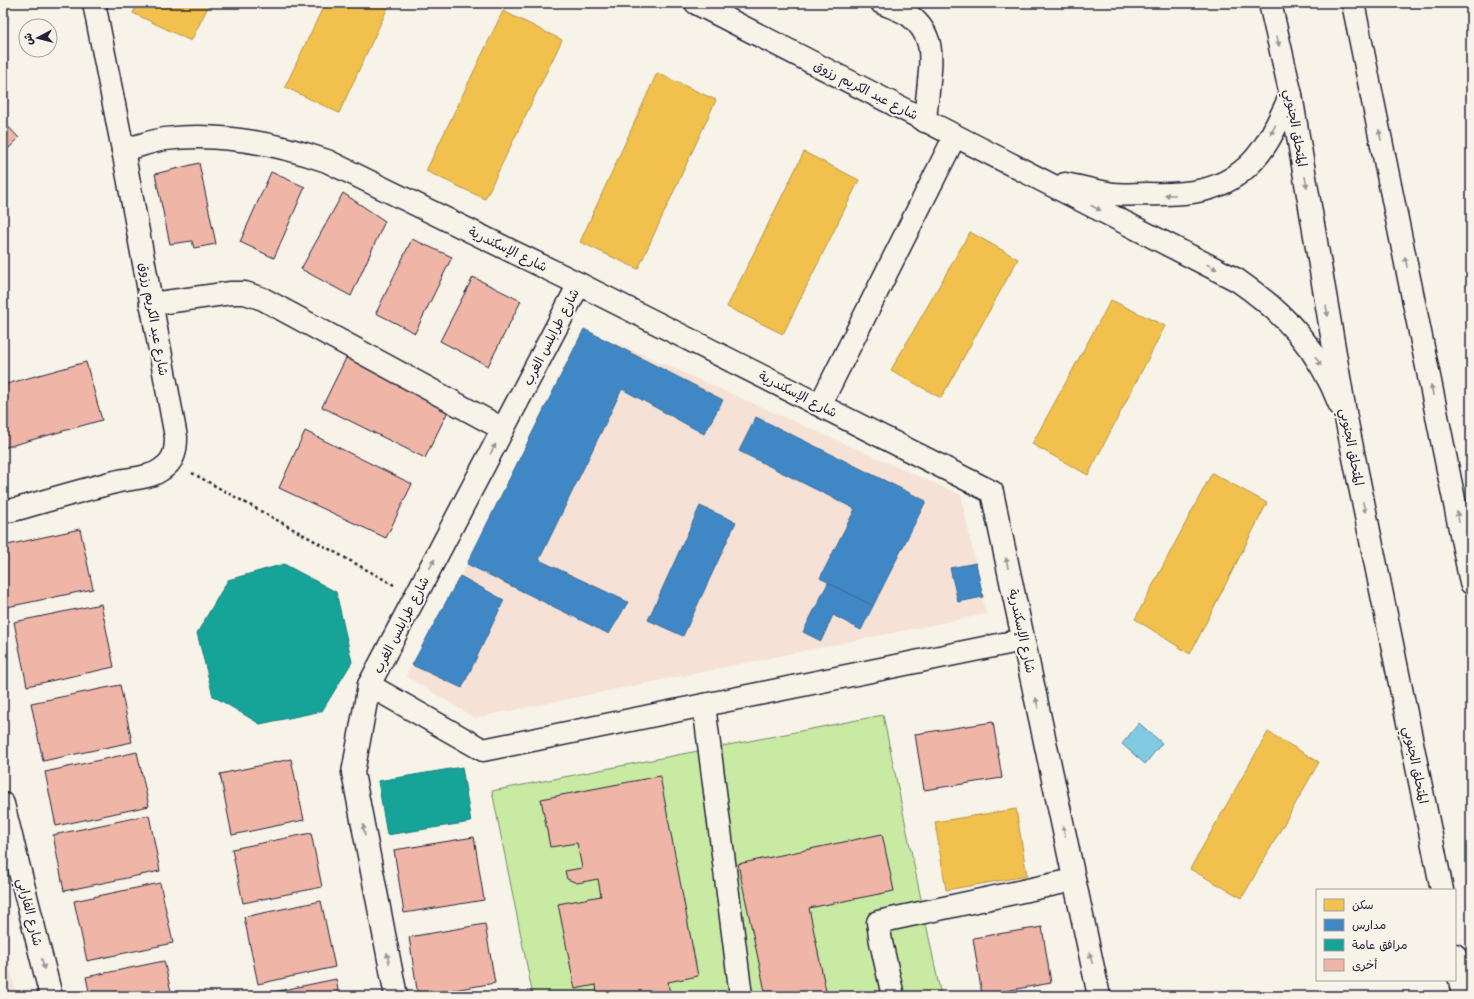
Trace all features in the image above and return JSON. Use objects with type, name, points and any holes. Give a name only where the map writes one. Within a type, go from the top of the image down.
[{"type":"main road","name":"شارع عبد الكريم رزوق","points":[[94,3],[123,150],[176,437],[176,451],[171,462]]},
{"type":"main road","name":"شارع عبد الكريم رزوق","points":[[696,3],[1237,280],[1258,294],[1278,311],[1311,350],[1325,372],[1346,418]]},
{"type":"main road","points":[[882,3],[908,15],[913,19],[925,32],[930,45],[931,58],[925,121]]},
{"type":"main road","name":"المتحلق الجنوبي","points":[[1270,3],[1291,95],[1346,418],[1442,889]]},
{"type":"main road","points":[[1353,3],[1471,583]]},
{"type":"main road","points":[[1036,178],[1113,194],[1173,195],[1191,194],[1208,190],[1224,183],[1253,162],[1264,148],[1291,95]]},
{"type":"main road","points":[[820,405],[955,136]]},
{"type":"main road","name":"شارع الإسكندرية","points":[[123,150],[164,140],[197,137],[263,143],[295,151],[327,162],[579,284],[992,492],[1099,996]]},
{"type":"main road","name":"شارع طرابلس الغرب","points":[[396,996],[353,773],[369,685],[579,284]]},
{"type":"main road","points":[[151,304],[231,293],[245,293],[263,299],[503,429]]},
{"type":"main road","points":[[3,512],[115,482],[152,475],[162,470],[171,462]]},
{"type":"main road","points":[[369,685],[483,750],[1023,640]]},
{"type":"main road","points":[[704,705],[741,996]]},
{"type":"main road","name":"شارع الفارابي","points":[[3,804],[51,996]]},
{"type":"main road","points":[[893,996],[878,922],[1074,880]]},
{"type":"main road","points":[[1456,960],[1463,996]]},
{"type":"path","points":[[171,462],[415,597]]},
{"type":"shaded area","points":[[584,329],[961,495],[986,614],[475,718],[406,676],[467,564]]},
{"type":"shaded area","points":[[3,933],[16,996],[3,996]]},
{"type":"green space","points":[[883,715],[941,996],[533,996],[492,791]]},
{"type":"water","points":[[1139,723],[1162,743],[1145,764],[1122,744]]},
{"type":"building: سكن","points":[[138,3],[210,3],[191,41],[133,13]]},
{"type":"building: سكن","points":[[325,3],[390,3],[339,113],[285,87]]},
{"type":"building: سكن","points":[[503,11],[562,40],[485,199],[426,171]]},
{"type":"building: سكن","points":[[657,73],[716,100],[638,269],[580,242]]},
{"type":"building: سكن","points":[[804,152],[859,180],[783,334],[727,307]]},
{"type":"building: سكن","points":[[970,232],[1018,259],[941,398],[891,370]]},
{"type":"building: سكن","points":[[1111,300],[1165,326],[1088,475],[1032,444]]},
{"type":"building: سكن","points":[[1212,473],[1267,503],[1190,654],[1135,619]]},
{"type":"building: سكن","points":[[1268,732],[1319,762],[1242,898],[1190,869]]},
{"type":"building: سكن","points":[[1016,809],[1027,876],[946,890],[935,822]]},
{"type":"building: مدارس","points":[[584,329],[723,400],[704,434],[622,389],[539,560],[628,602],[609,634],[467,564]]},
{"type":"building: مدارس","points":[[756,417],[926,501],[873,606],[820,578],[855,509],[739,451]]},
{"type":"building: مدارس","points":[[700,506],[736,522],[683,636],[648,620]]},
{"type":"building: مدارس","points":[[976,563],[983,597],[958,602],[950,568]]},
{"type":"building: مدارس","points":[[460,576],[504,600],[462,688],[412,665]]},
{"type":"building: مدارس","points":[[828,583],[873,606],[861,630],[833,615],[821,641],[803,632]]},
{"type":"building: مرافق عامة","points":[[284,564],[336,592],[352,662],[322,711],[260,724],[213,696],[197,633],[228,580]]},
{"type":"building: مرافق عامة","points":[[462,767],[471,822],[387,835],[378,781]]},
{"type":"building: أخرى","points":[[3,121],[19,138],[3,154]]},
{"type":"building: أخرى","points":[[199,163],[216,244],[194,248],[192,241],[170,244],[155,174]]},
{"type":"building: أخرى","points":[[271,172],[305,187],[274,258],[240,242]]},
{"type":"building: أخرى","points":[[343,193],[385,221],[351,296],[301,269]]},
{"type":"building: أخرى","points":[[412,239],[452,257],[415,333],[376,313]]},
{"type":"building: أخرى","points":[[473,277],[521,301],[488,366],[440,341]]},
{"type":"building: أخرى","points":[[348,354],[451,405],[425,458],[322,407]]},
{"type":"building: أخرى","points":[[86,362],[102,420],[3,448],[3,385]]},
{"type":"building: أخرى","points":[[305,431],[412,484],[386,538],[279,488]]},
{"type":"building: أخرى","points":[[80,529],[93,589],[7,607],[3,589],[3,546]]},
{"type":"building: أخرى","points":[[101,604],[114,667],[27,686],[14,622]]},
{"type":"building: أخرى","points":[[120,685],[132,742],[43,761],[31,703]]},
{"type":"building: أخرى","points":[[993,722],[1002,778],[924,790],[915,734]]},
{"type":"building: أخرى","points":[[137,752],[149,806],[56,826],[45,772]]},
{"type":"building: أخرى","points":[[291,759],[304,820],[232,835],[220,774]]},
{"type":"building: أخرى","points":[[660,776],[698,976],[668,982],[670,994],[659,996],[600,996],[597,994],[596,985],[575,989],[558,904],[601,896],[598,879],[577,883],[567,879],[565,871],[582,868],[577,843],[550,847],[541,799]]},
{"type":"building: أخرى","points":[[149,815],[160,871],[64,891],[53,835]]},
{"type":"building: أخرى","points":[[311,833],[322,887],[243,903],[232,849]]},
{"type":"building: أخرى","points":[[882,834],[894,891],[809,908],[827,996],[766,996],[738,864]]},
{"type":"building: أخرى","points":[[474,837],[484,900],[404,913],[394,850]]},
{"type":"building: أخرى","points":[[160,883],[173,943],[87,961],[74,901]]},
{"type":"building: أخرى","points":[[321,901],[335,967],[258,984],[244,917]]},
{"type":"building: أخرى","points":[[485,924],[495,983],[418,996],[409,937]]},
{"type":"building: أخرى","points":[[1042,927],[1051,983],[982,995],[973,938]]},
{"type":"building: أخرى","points":[[164,961],[172,996],[90,996],[86,977]]},
{"type":"building: أخرى","points":[[336,979],[339,996],[264,996],[264,994]]}]
